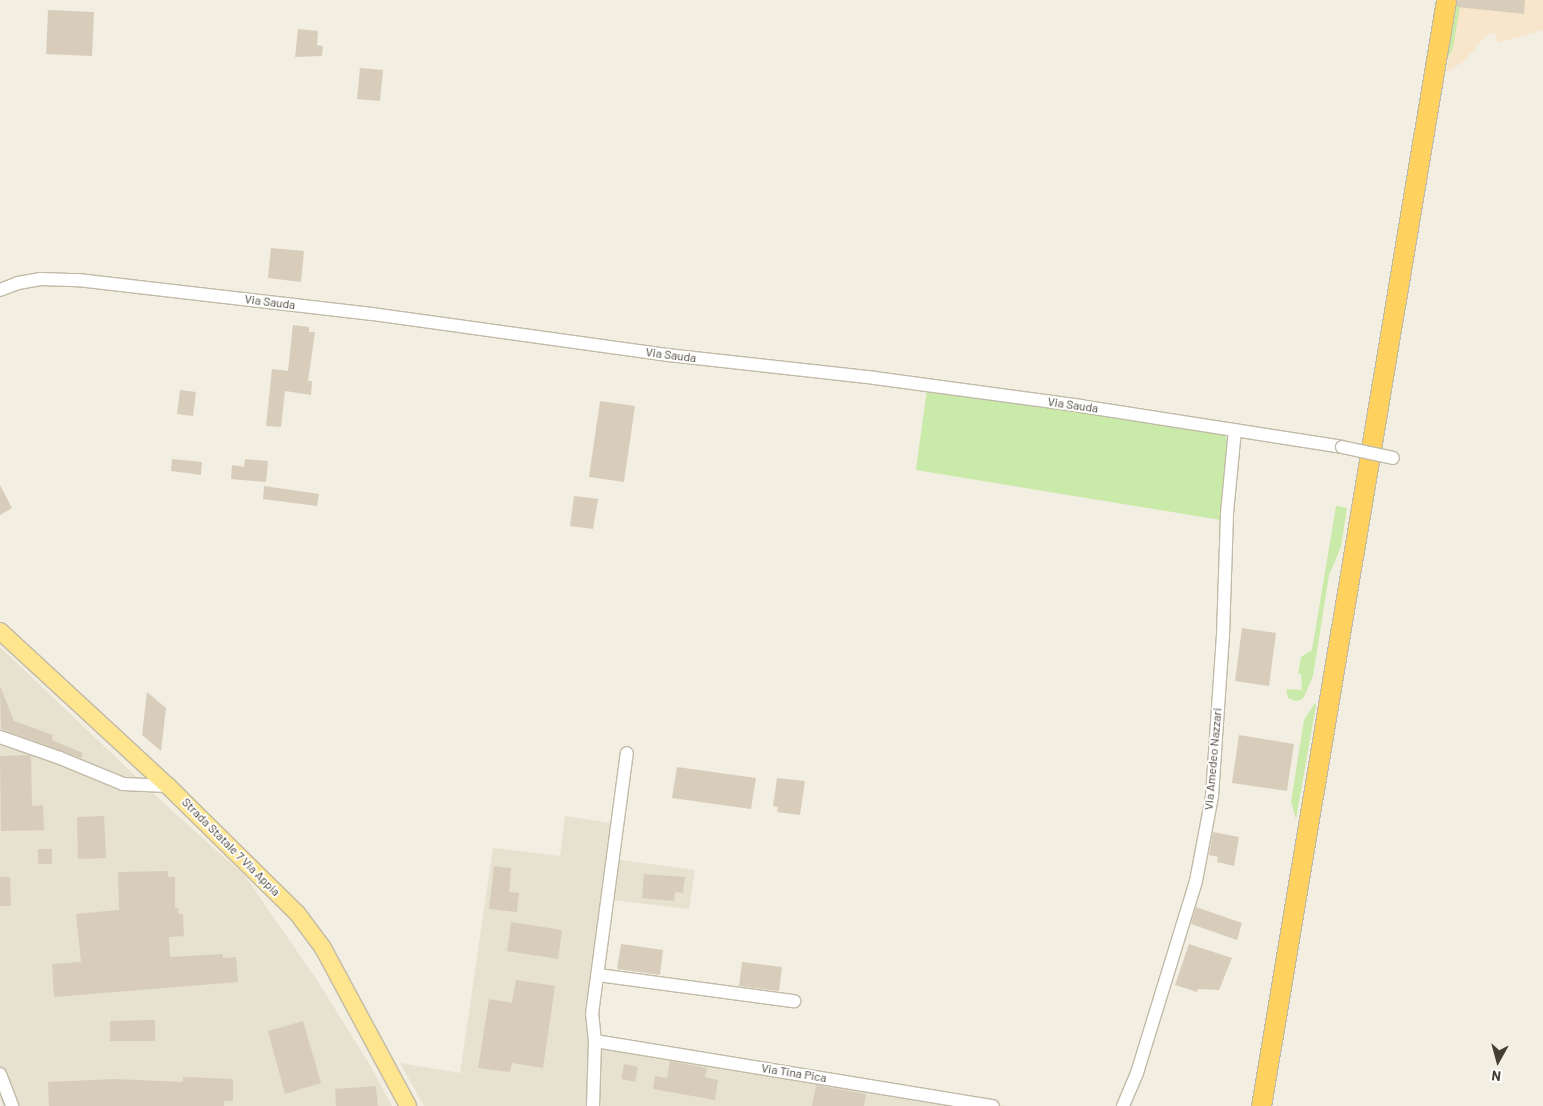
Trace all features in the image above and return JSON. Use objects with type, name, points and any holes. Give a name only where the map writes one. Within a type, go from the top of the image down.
[{"type":"highway","points":[[1261,1106],[1446,0]]},
{"type":"main road","name":"Strada Statale 7 Via Appia","points":[[0,631],[168,786],[297,913],[324,948],[408,1106]]},
{"type":"street","name":"Via Sauda","points":[[0,290],[18,283],[41,278],[78,280],[372,314],[668,355],[875,378],[1235,430],[1393,458]]},
{"type":"street","name":"Via Amedeo Nazzari","points":[[1123,1106],[1137,1073],[1196,881],[1212,796],[1227,513],[1235,430]]},
{"type":"street","points":[[0,736],[123,784],[168,786]]},
{"type":"street","points":[[593,1106],[595,1041],[592,1014],[627,753]]},
{"type":"street","points":[[598,975],[794,1001]]},
{"type":"street","name":"Via Tina Pica","points":[[595,1041],[993,1106]]},
{"type":"street","points":[[0,1074],[12,1106]]},
{"type":"shaded area","points":[[1461,0],[1543,0],[1543,30],[1498,43],[1495,32],[1485,37],[1463,62],[1446,73]]},
{"type":"shaded area","points":[[0,647],[168,807],[245,876],[317,980],[368,1062],[392,1106],[3,1106],[0,1098]]},
{"type":"shaded area","points":[[565,816],[611,823],[607,858],[695,870],[689,909],[612,900],[596,1030],[603,1039],[1007,1106],[424,1106],[400,1063],[460,1073],[493,848],[560,856]]},
{"type":"green space","points":[[1456,0],[1461,0],[1453,48],[1447,60]]},
{"type":"green space","points":[[927,389],[1223,433],[1227,439],[1221,520],[916,470]]},
{"type":"green space","points":[[1336,506],[1347,508],[1341,547],[1329,575],[1313,676],[1304,697],[1301,700],[1295,701],[1288,698],[1286,689],[1302,690],[1301,674],[1298,674],[1301,657],[1312,650]]},
{"type":"green space","points":[[1315,703],[1296,819],[1291,802],[1304,720]]},
{"type":"building","points":[[1457,0],[1525,0],[1524,14],[1457,7]]},
{"type":"building","points":[[48,10],[94,12],[92,56],[46,54]]},
{"type":"building","points":[[298,29],[318,31],[317,45],[323,46],[322,56],[295,57]]},
{"type":"building","points":[[360,68],[383,70],[380,101],[357,99]]},
{"type":"building","points":[[271,248],[304,251],[301,282],[268,278]]},
{"type":"building","points":[[293,325],[309,327],[309,332],[315,332],[308,381],[312,381],[311,395],[285,391],[281,427],[266,426],[272,369],[288,371]]},
{"type":"building","points":[[180,390],[196,392],[193,416],[177,414]]},
{"type":"building","points":[[600,401],[635,406],[624,482],[589,477]]},
{"type":"building","points":[[172,459],[202,462],[201,475],[171,471]]},
{"type":"building","points":[[245,459],[268,461],[266,482],[231,479],[232,465],[244,467]]},
{"type":"building","points":[[0,485],[12,508],[0,515]]},
{"type":"building","points":[[264,486],[319,494],[317,506],[263,499]]},
{"type":"building","points":[[574,496],[598,499],[593,529],[570,526]]},
{"type":"building","points":[[1242,628],[1276,633],[1269,686],[1235,681]]},
{"type":"building","points":[[0,686],[14,721],[53,735],[52,740],[83,753],[81,758],[1,729]]},
{"type":"building","points":[[147,692],[166,708],[161,751],[142,735]]},
{"type":"building","points":[[1239,735],[1294,744],[1287,791],[1232,783]]},
{"type":"building","points":[[0,756],[31,756],[32,806],[43,805],[44,830],[1,831]]},
{"type":"building","points":[[677,767],[756,778],[751,809],[672,798]]},
{"type":"building","points":[[777,778],[805,781],[800,815],[777,812],[778,807],[773,806]]},
{"type":"building","points":[[104,816],[106,858],[78,859],[77,817]]},
{"type":"building","points":[[1213,832],[1239,837],[1234,866],[1217,862],[1218,857],[1209,855]]},
{"type":"building","points":[[38,849],[52,849],[52,864],[38,864]]},
{"type":"building","points":[[494,866],[511,868],[509,892],[519,893],[517,912],[489,909]]},
{"type":"building","points":[[168,871],[168,877],[175,877],[175,908],[178,908],[179,914],[183,914],[184,936],[169,937],[170,957],[223,954],[223,958],[236,957],[238,982],[54,997],[52,964],[81,962],[76,914],[119,910],[118,872]]},
{"type":"building","points":[[644,874],[685,877],[683,893],[675,892],[674,901],[642,898]]},
{"type":"building","points":[[0,877],[10,877],[11,906],[0,906]]},
{"type":"building","points":[[1196,907],[1242,923],[1237,940],[1191,924]]},
{"type":"building","points":[[511,922],[562,930],[558,959],[507,951]]},
{"type":"building","points":[[621,944],[663,950],[660,975],[617,969]]},
{"type":"building","points":[[1189,944],[1232,958],[1219,990],[1198,989],[1197,992],[1175,985]]},
{"type":"building","points":[[742,962],[782,967],[779,991],[739,986]]},
{"type":"building","points":[[516,980],[555,986],[543,1068],[512,1063],[510,1072],[478,1068],[489,999],[512,1003]]},
{"type":"building","points":[[155,1020],[155,1041],[110,1041],[110,1021]]},
{"type":"building","points":[[303,1021],[321,1083],[285,1094],[268,1031]]},
{"type":"building","points":[[670,1061],[707,1068],[705,1077],[718,1080],[715,1100],[653,1089],[655,1076],[667,1078]]},
{"type":"building","points":[[624,1064],[638,1067],[635,1082],[621,1079]]},
{"type":"building","points":[[183,1077],[233,1079],[233,1101],[224,1101],[224,1106],[49,1106],[48,1082],[115,1079],[183,1082]]},
{"type":"building","points":[[816,1085],[866,1094],[864,1106],[812,1106]]},
{"type":"building","points":[[376,1086],[378,1106],[336,1106],[335,1089]]}]
